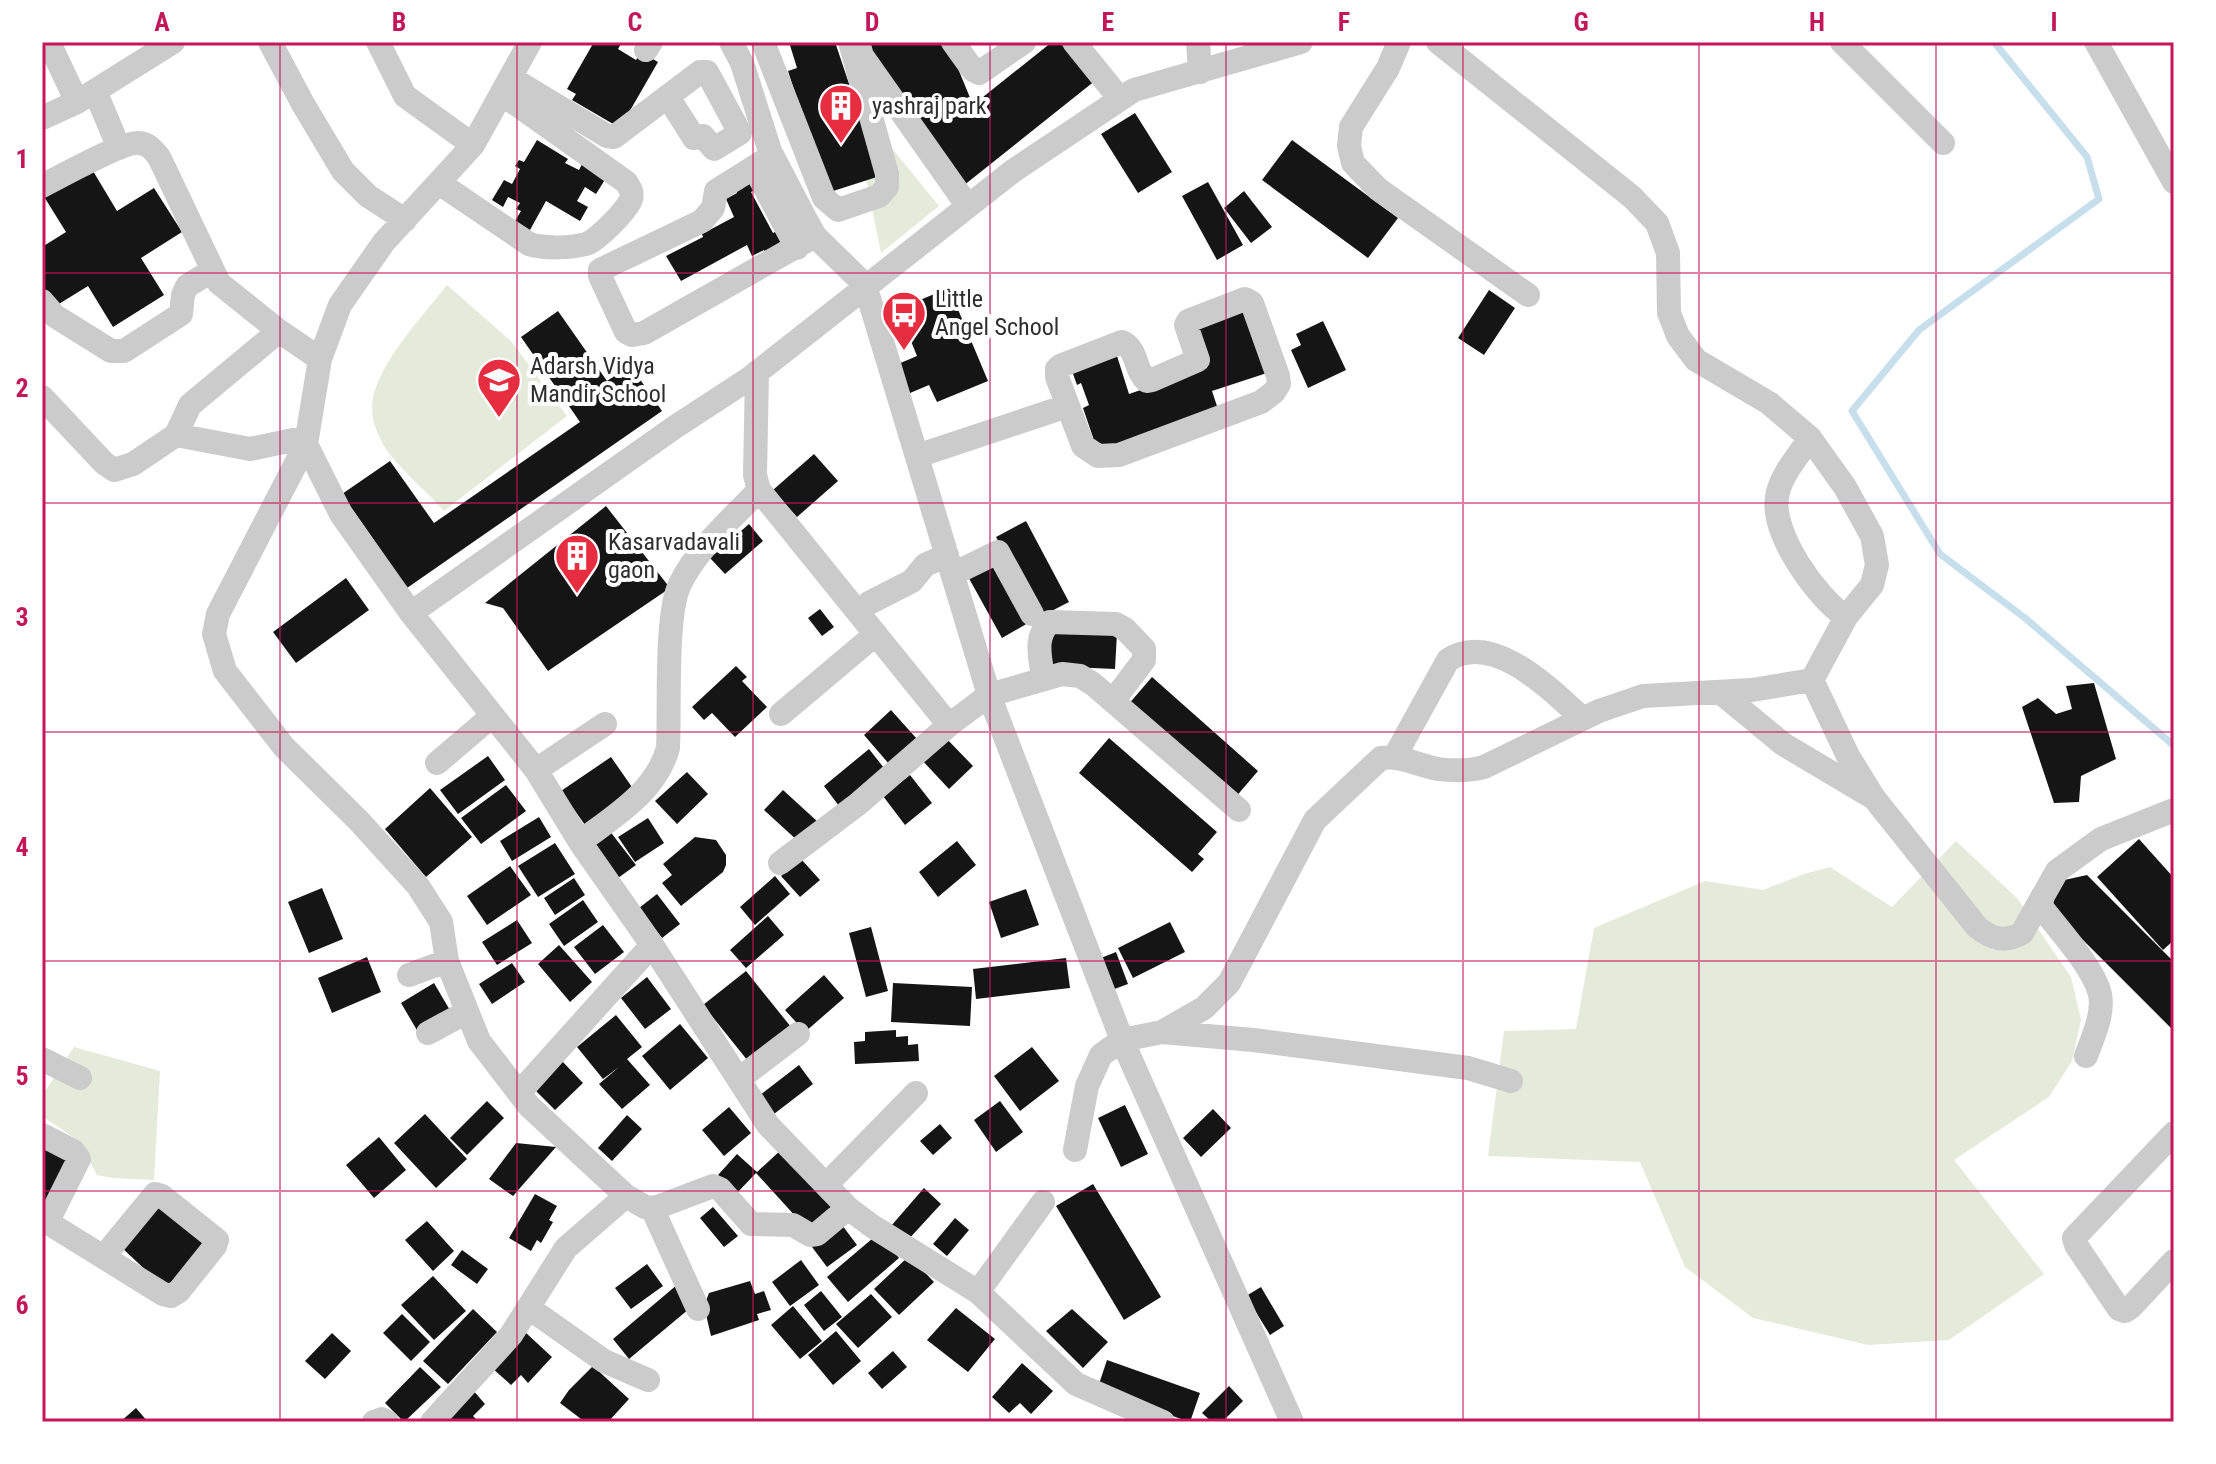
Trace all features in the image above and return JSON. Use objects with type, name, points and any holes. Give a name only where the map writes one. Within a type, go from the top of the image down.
[{"type":"street","points":[[42,118],[86,96],[173,42]]},
{"type":"street","points":[[270,42],[343,171],[368,196],[405,220]]},
{"type":"street","points":[[378,42],[405,96],[473,145]]},
{"type":"street","points":[[530,42],[473,145],[384,242],[340,305],[320,359],[306,444],[218,614],[214,634],[225,671],[284,747],[359,821],[418,886],[441,922],[447,961],[479,1041],[519,1093],[626,1196],[652,1208],[698,1309]]},
{"type":"street","points":[[731,42],[742,63],[763,161],[806,234],[865,285],[989,695],[1122,1040],[1292,1422]]},
{"type":"street","points":[[763,42],[824,198],[838,210]]},
{"type":"street","points":[[763,161],[716,191],[713,208],[702,221],[600,270],[626,332],[632,335],[644,333],[806,234],[838,210],[879,196],[887,187],[887,174],[850,42]]},
{"type":"street","points":[[859,42],[862,56],[967,205]]},
{"type":"street","points":[[953,42],[979,73],[1024,42]]},
{"type":"street","points":[[1074,42],[1120,99]]},
{"type":"street","points":[[1198,42],[1200,72]]},
{"type":"street","points":[[411,613],[757,372],[967,205],[1134,90],[1301,42]]},
{"type":"street","points":[[1399,42],[1388,68],[1351,127],[1349,146],[1353,163],[1378,189],[1528,295]]},
{"type":"street","points":[[1438,42],[1632,197],[1649,214],[1657,223],[1668,253],[1669,313],[1678,336],[1696,360],[1769,403],[1810,438],[1845,487],[1872,536],[1877,565],[1872,585],[1846,617],[1812,680]]},
{"type":"street","points":[[1842,42],[1943,143]]},
{"type":"street","points":[[2096,42],[2174,182]]},
{"type":"street","points":[[50,47],[119,148]]},
{"type":"street","points":[[439,183],[538,247],[591,243],[628,205],[632,190],[626,182],[506,86]]},
{"type":"street","points":[[506,86],[614,137],[668,97]]},
{"type":"street","points":[[42,186],[119,148],[136,142],[149,145],[159,157],[219,283],[320,359]]},
{"type":"street","points":[[42,301],[55,316],[111,351],[124,351],[181,314],[187,286],[213,270]]},
{"type":"street","points":[[1245,299],[1252,303],[1279,384],[1261,402],[1119,455],[1098,456],[1083,446],[1067,406],[1057,377],[1060,366],[1122,342],[1131,349],[1141,376],[1147,381],[1152,380],[1198,360],[1186,325],[1188,321],[1245,299]]},
{"type":"street","points":[[42,397],[114,470],[133,464],[176,435],[190,405],[279,331]]},
{"type":"street","points":[[757,372],[755,475],[759,490],[949,725]]},
{"type":"street","points":[[917,456],[1067,406]]},
{"type":"street","points":[[176,435],[250,449],[293,440],[306,444],[341,514],[411,613],[536,770],[580,842],[652,945],[768,1125],[848,1208],[978,1292],[1076,1384],[1163,1422]]},
{"type":"street","points":[[1810,438],[1783,480],[1777,497],[1777,515],[1790,547],[1812,583],[1846,617]]},
{"type":"street","points":[[580,842],[648,787],[665,761],[672,615],[679,585],[701,551],[759,490]]},
{"type":"street","points":[[869,603],[912,581],[925,565],[950,565],[998,552],[1032,614]]},
{"type":"street","points":[[1043,679],[1038,639],[1050,622],[1116,624],[1137,639],[1144,649],[1144,660],[1113,701]]},
{"type":"street","points":[[781,714],[876,634]]},
{"type":"street","points":[[1395,756],[1448,660],[1469,650],[1507,659],[1583,719]]},
{"type":"street","points":[[780,863],[858,804],[949,725],[989,695],[1062,674],[1080,676],[1113,701],[1239,810]]},
{"type":"street","points":[[1162,1032],[1204,1008],[1229,983],[1315,820],[1381,758],[1395,756],[1437,769],[1470,770],[1484,767],[1599,711],[1643,696],[1720,692],[1812,680]]},
{"type":"street","points":[[1812,680],[1848,756],[1874,798],[1977,927],[1987,935],[2012,939],[2022,933],[2057,871],[2101,839],[2174,810]]},
{"type":"street","points":[[1720,692],[1783,744],[1874,798]]},
{"type":"street","points":[[437,763],[492,716]]},
{"type":"street","points":[[536,770],[605,724]]},
{"type":"street","points":[[2039,904],[2088,969],[2100,995],[2098,1023],[2086,1056]]},
{"type":"street","points":[[519,1093],[652,945]]},
{"type":"street","points":[[409,975],[447,961]]},
{"type":"street","points":[[428,1033],[467,1012]]},
{"type":"street","points":[[1075,1150],[1087,1086],[1101,1055],[1122,1040],[1162,1032],[1253,1040],[1468,1068],[1511,1081]]},
{"type":"street","points":[[739,1079],[798,1034]]},
{"type":"street","points":[[42,1059],[80,1078]]},
{"type":"street","points":[[826,1185],[916,1093]]},
{"type":"street","points":[[2174,1133],[2074,1238],[2119,1309],[2125,1311],[2174,1261]]},
{"type":"street","points":[[42,1135],[73,1151],[79,1159],[45,1220],[163,1294],[171,1296],[179,1291],[217,1240],[162,1196],[155,1194],[104,1256]]},
{"type":"street","points":[[652,1208],[713,1186],[720,1189],[751,1224],[793,1225],[810,1235],[817,1234],[848,1208]]},
{"type":"street","points":[[432,1422],[511,1335],[566,1248],[626,1196]]},
{"type":"street","points":[[978,1292],[1043,1202]]},
{"type":"street","points":[[529,1308],[604,1361],[648,1380]]},
{"type":"street","points":[[374,1422],[382,1419],[387,1422]]},
{"type":"green space","points":[[877,130],[939,206],[881,253],[859,144]]},
{"type":"green space","points":[[447,285],[511,341],[567,416],[444,511],[388,452],[376,430],[372,405],[375,390],[391,358]]},
{"type":"green space","points":[[1956,841],[2017,898],[2071,977],[2081,1020],[2072,1061],[2049,1097],[1954,1160],[2044,1274],[1949,1340],[1868,1345],[1753,1318],[1685,1267],[1640,1162],[1488,1156],[1504,1031],[1576,1029],[1594,928],[1705,881],[1763,890],[1830,867],[1892,907]]},
{"type":"green space","points":[[74,1047],[160,1071],[154,1180],[97,1175],[79,1141],[42,1116],[42,1096]]},
{"type":"building","points":[[594,42],[622,42],[618,49],[636,60],[641,52],[658,62],[620,128],[572,100],[576,94],[567,89]]},
{"type":"building","name":"yashraj park","points":[[789,42],[835,42],[880,176],[827,193],[788,71],[797,68]]},
{"type":"building","points":[[873,42],[939,42],[957,66],[973,105],[1052,42],[1066,42],[1096,80],[958,190],[863,50]]},
{"type":"building","points":[[1135,113],[1172,172],[1138,193],[1101,134]]},
{"type":"building","points":[[537,140],[568,159],[565,163],[579,170],[582,164],[606,178],[596,194],[585,187],[577,201],[588,207],[580,221],[546,201],[530,230],[515,221],[521,211],[516,209],[520,203],[508,197],[503,207],[492,200],[504,180],[512,184],[520,169],[515,166],[519,160],[524,162]]},
{"type":"building","points":[[1292,140],[1398,218],[1368,258],[1262,180]]},
{"type":"building","points":[[90,166],[117,211],[154,188],[182,232],[141,258],[164,295],[113,327],[88,286],[54,307],[42,288],[42,247],[66,232],[43,195]]},
{"type":"building","points":[[751,174],[758,188],[751,192],[773,233],[781,229],[789,245],[768,256],[764,250],[752,256],[747,245],[681,281],[666,256],[734,217],[726,199],[737,193],[733,184]]},
{"type":"building","points":[[1208,182],[1243,245],[1217,260],[1182,196]]},
{"type":"building","points":[[1244,191],[1272,227],[1251,243],[1224,208]]},
{"type":"building","points":[[949,288],[988,381],[937,402],[929,385],[903,396],[891,367],[917,356],[898,309]]},
{"type":"building","points":[[1489,290],[1515,308],[1484,355],[1458,338]]},
{"type":"building","points":[[1249,306],[1270,372],[1212,391],[1219,412],[1098,452],[1083,408],[1089,405],[1081,383],[1077,385],[1072,371],[1117,356],[1129,394],[1205,368],[1191,325]]},
{"type":"building","points":[[558,311],[607,381],[630,365],[662,411],[407,588],[342,494],[390,461],[434,523],[580,422],[521,337]]},
{"type":"building","points":[[1323,321],[1346,370],[1308,388],[1291,350],[1301,345],[1296,334]]},
{"type":"building","points":[[814,454],[838,481],[797,517],[773,490]]},
{"type":"building","name":"Kasarvadavali gaon","points":[[606,506],[670,588],[548,671],[503,608],[485,603]]},
{"type":"building","points":[[1026,521],[1069,602],[1038,618],[996,537]]},
{"type":"building","points":[[749,524],[763,541],[725,574],[710,558]]},
{"type":"building","points":[[993,558],[1028,623],[1002,638],[966,573]]},
{"type":"building","points":[[346,578],[369,610],[296,663],[273,632]]},
{"type":"building","points":[[820,609],[834,627],[822,636],[808,618]]},
{"type":"building","points":[[1048,630],[1117,633],[1115,669],[1046,666]]},
{"type":"building","points":[[736,666],[747,677],[742,681],[767,707],[735,737],[712,713],[704,720],[692,707]]},
{"type":"building","points":[[1152,677],[1258,771],[1234,799],[1127,706]]},
{"type":"building","points":[[2094,683],[2116,759],[2081,776],[2079,802],[2054,803],[2022,707],[2038,698],[2056,714],[2072,709],[2066,686]]},
{"type":"building","points":[[891,710],[917,739],[889,764],[864,735]]},
{"type":"building","points":[[944,736],[973,766],[949,789],[920,758]]},
{"type":"building","points":[[1109,738],[1217,832],[1198,854],[1204,859],[1192,872],[1079,773]]},
{"type":"building","points":[[869,749],[884,768],[839,806],[824,786]]},
{"type":"building","points":[[488,756],[505,780],[458,814],[440,790]]},
{"type":"building","points":[[611,757],[634,790],[585,825],[561,791]]},
{"type":"building","points":[[687,772],[708,794],[677,824],[655,801]]},
{"type":"building","points":[[910,775],[932,803],[905,825],[883,796]]},
{"type":"building","points":[[506,785],[526,811],[481,844],[461,818]]},
{"type":"building","points":[[430,788],[472,837],[426,877],[385,829]]},
{"type":"building","points":[[783,790],[818,822],[799,842],[764,810]]},
{"type":"building","points":[[539,817],[551,837],[512,861],[500,841]]},
{"type":"building","points":[[648,818],[664,843],[635,862],[618,837]]},
{"type":"building","points":[[609,830],[636,865],[618,878],[591,843]]},
{"type":"building","points":[[695,837],[716,840],[726,855],[726,865],[723,872],[681,906],[662,883],[672,875],[663,864]]},
{"type":"building","points":[[2139,839],[2174,878],[2174,940],[2163,950],[2097,877]]},
{"type":"building","points":[[957,841],[976,865],[938,897],[919,872]]},
{"type":"building","points":[[555,843],[575,874],[538,897],[518,866]]},
{"type":"building","points":[[801,859],[820,880],[800,897],[781,876]]},
{"type":"building","points":[[510,866],[531,895],[487,925],[467,896]]},
{"type":"building","points":[[2087,875],[2174,962],[2174,1031],[2053,910],[2055,882]]},
{"type":"building","points":[[775,876],[790,894],[755,925],[740,907]]},
{"type":"building","points":[[574,878],[585,895],[555,915],[544,898]]},
{"type":"building","points":[[322,888],[343,939],[309,953],[288,902]]},
{"type":"building","points":[[1026,889],[1039,925],[1001,938],[989,902]]},
{"type":"building","points":[[657,894],[680,924],[662,938],[639,908]]},
{"type":"building","points":[[583,900],[598,922],[564,946],[549,924]]},
{"type":"building","points":[[768,916],[784,935],[746,968],[730,950]]},
{"type":"building","points":[[517,920],[532,943],[497,965],[482,942]]},
{"type":"building","points":[[1170,922],[1185,952],[1133,978],[1118,948]]},
{"type":"building","points":[[603,925],[624,952],[595,974],[574,947]]},
{"type":"building","points":[[871,927],[888,991],[866,997],[849,933]]},
{"type":"building","points":[[559,945],[592,982],[570,1002],[538,964]]},
{"type":"building","points":[[1116,952],[1128,984],[1109,991],[1096,960]]},
{"type":"building","points":[[367,957],[381,992],[332,1013],[318,978]]},
{"type":"building","points":[[1066,958],[1070,988],[976,999],[973,969]]},
{"type":"building","points":[[512,963],[525,982],[492,1004],[479,984]]},
{"type":"building","points":[[746,971],[791,1027],[748,1061],[703,1005]]},
{"type":"building","points":[[824,975],[844,998],[805,1032],[785,1010]]},
{"type":"building","points":[[647,977],[671,1009],[645,1029],[621,998]]},
{"type":"building","points":[[434,983],[451,1012],[418,1032],[401,1003]]},
{"type":"building","points":[[893,983],[972,987],[970,1026],[891,1022]]},
{"type":"building","points":[[616,1015],[642,1047],[627,1059],[650,1085],[622,1109],[599,1084],[619,1067],[603,1079],[577,1047]]},
{"type":"building","points":[[680,1024],[708,1058],[670,1090],[642,1056]]},
{"type":"building","points":[[896,1030],[896,1037],[908,1036],[908,1045],[918,1044],[919,1061],[855,1064],[854,1042],[865,1041],[865,1032]]},
{"type":"building","points":[[1032,1047],[1059,1081],[1020,1111],[994,1076]]},
{"type":"building","points":[[562,1061],[583,1083],[555,1110],[534,1089]]},
{"type":"building","points":[[799,1065],[813,1084],[774,1114],[760,1095]]},
{"type":"building","points":[[487,1101],[504,1118],[467,1155],[450,1138]]},
{"type":"building","points":[[1000,1101],[1023,1132],[996,1152],[974,1120]]},
{"type":"building","points":[[1125,1105],[1148,1154],[1121,1167],[1098,1118]]},
{"type":"building","points":[[729,1107],[751,1133],[724,1156],[702,1130]]},
{"type":"building","points":[[1213,1109],[1231,1128],[1201,1157],[1183,1138]]},
{"type":"building","points":[[425,1114],[467,1159],[436,1188],[394,1143]]},
{"type":"building","points":[[627,1115],[642,1129],[612,1161],[598,1148]]},
{"type":"building","points":[[940,1124],[952,1138],[933,1155],[920,1141]]},
{"type":"building","points":[[379,1137],[406,1170],[374,1198],[346,1165]]},
{"type":"building","points":[[516,1143],[556,1147],[513,1196],[489,1179]]},
{"type":"building","points":[[42,1147],[74,1161],[42,1211]]},
{"type":"building","points":[[782,1149],[833,1205],[807,1229],[756,1173],[737,1193],[718,1175],[737,1154],[757,1172]]},
{"type":"building","points":[[1093,1184],[1161,1297],[1124,1320],[1056,1206]]},
{"type":"building","points":[[924,1188],[941,1204],[907,1241],[891,1226]]},
{"type":"building","points":[[535,1194],[557,1206],[549,1220],[553,1222],[541,1243],[537,1240],[531,1251],[509,1238]]},
{"type":"building","points":[[160,1203],[210,1249],[170,1293],[120,1246]]},
{"type":"building","points":[[713,1207],[738,1236],[724,1247],[700,1218]]},
{"type":"building","points":[[955,1218],[969,1230],[947,1256],[933,1244]]},
{"type":"building","points":[[427,1221],[454,1251],[433,1271],[405,1240]]},
{"type":"building","points":[[839,1221],[857,1245],[827,1267],[809,1243]]},
{"type":"building","points":[[879,1233],[899,1258],[848,1302],[827,1277]]},
{"type":"building","points":[[462,1250],[488,1269],[477,1284],[451,1265]]},
{"type":"building","points":[[909,1256],[934,1282],[899,1315],[874,1289]]},
{"type":"building","points":[[801,1260],[819,1285],[790,1306],[772,1282]]},
{"type":"building","points":[[647,1264],[663,1286],[631,1309],[615,1288]]},
{"type":"building","points":[[433,1276],[466,1311],[434,1340],[401,1305]]},
{"type":"building","points":[[750,1281],[755,1294],[764,1291],[771,1310],[757,1314],[759,1320],[711,1336],[704,1306],[709,1293]]},
{"type":"building","points":[[678,1284],[695,1304],[629,1359],[613,1339]]},
{"type":"building","points":[[1261,1287],[1284,1326],[1270,1335],[1246,1296]]},
{"type":"building","points":[[821,1291],[842,1317],[824,1331],[804,1305]]},
{"type":"building","points":[[871,1294],[892,1317],[858,1348],[836,1324]]},
{"type":"building","points":[[793,1306],[822,1341],[800,1359],[771,1325]]},
{"type":"building","points":[[956,1308],[995,1339],[968,1372],[927,1340]]},
{"type":"building","points":[[473,1309],[497,1332],[448,1384],[423,1361]]},
{"type":"building","points":[[1072,1309],[1108,1342],[1083,1368],[1046,1331]]},
{"type":"building","points":[[402,1314],[430,1342],[411,1361],[383,1333]]},
{"type":"building","points":[[836,1331],[861,1361],[833,1385],[808,1355]]},
{"type":"building","points":[[525,1332],[552,1357],[528,1383],[521,1375],[511,1385],[492,1368]]},
{"type":"building","points":[[332,1333],[351,1351],[325,1379],[305,1361]]},
{"type":"building","points":[[893,1351],[907,1367],[882,1389],[868,1373]]},
{"type":"building","points":[[1107,1360],[1200,1393],[1190,1422],[1097,1390]]},
{"type":"building","points":[[1022,1363],[1053,1391],[1031,1414],[1020,1403],[1009,1413],[992,1397]]},
{"type":"building","points":[[593,1366],[629,1399],[608,1422],[585,1422],[560,1403]]},
{"type":"building","points":[[420,1367],[441,1387],[404,1422],[385,1403]]},
{"type":"building","points":[[1229,1386],[1243,1401],[1222,1422],[1212,1422],[1202,1413]]},
{"type":"building","points":[[472,1389],[485,1404],[473,1416],[479,1422],[441,1422]]},
{"type":"building","points":[[136,1408],[148,1422],[120,1422]]},
{"type":"waterway","points":[[1994,42],[2087,157],[2099,199],[1919,330],[1852,411],[1940,554],[2025,618],[2172,744]]},
{"type":"place","name":"yashraj park","points":[[841,145]]},
{"type":"place","name":"Little Angel School","points":[[904,352]]},
{"type":"place","name":"Adarsh Vidya Mandir School","points":[[499,419]]},
{"type":"place","name":"Kasarvadavali gaon","points":[[577,595]]}]
